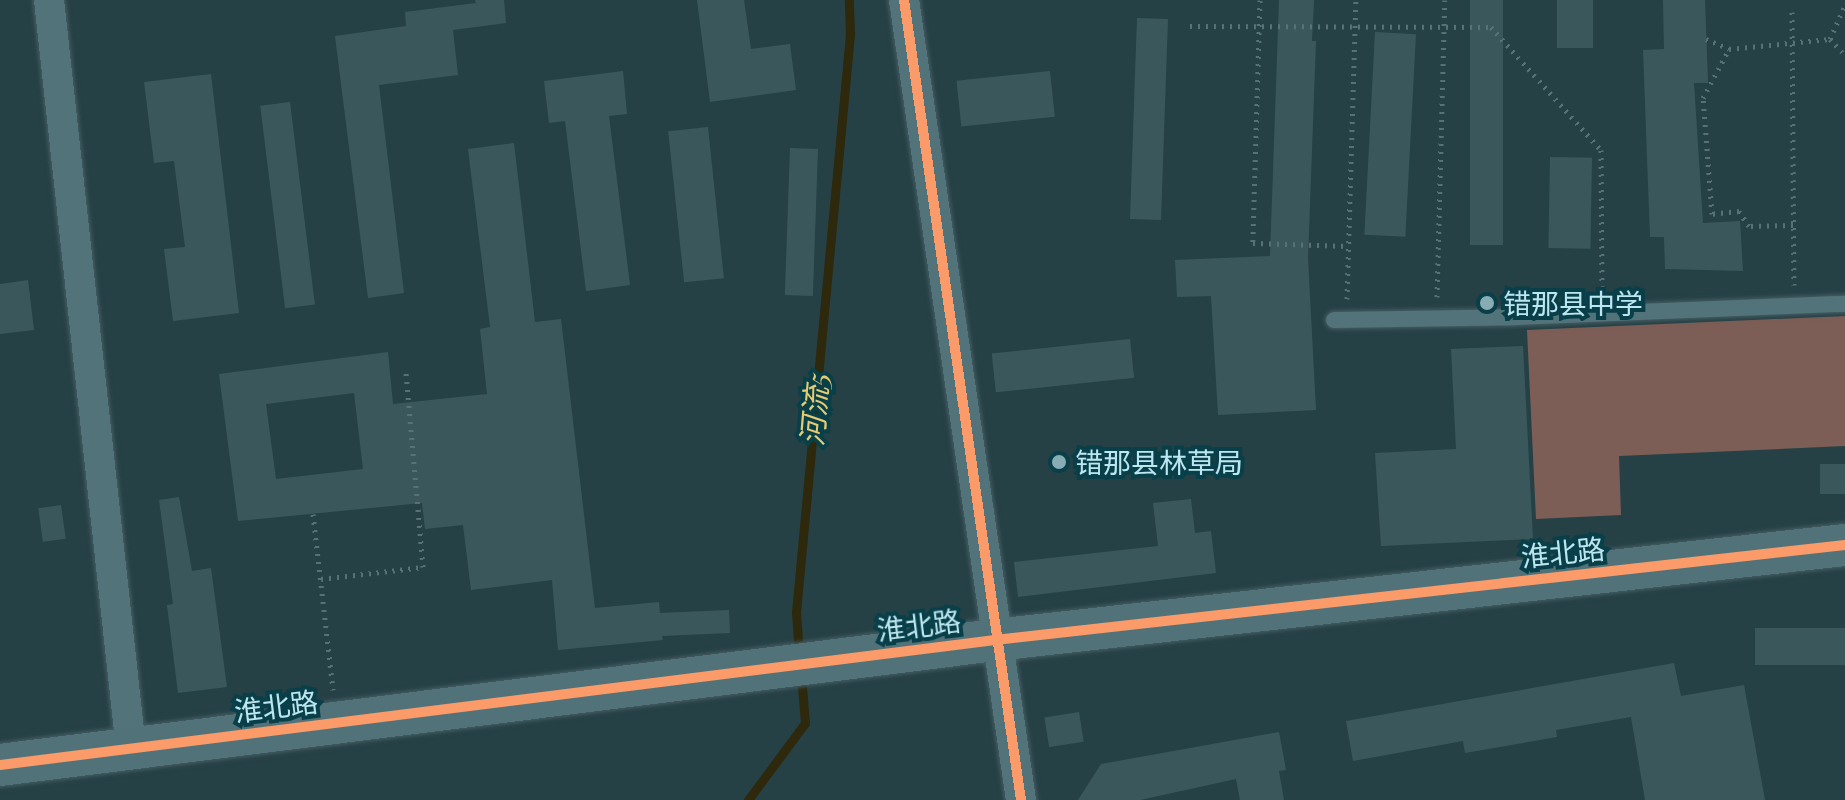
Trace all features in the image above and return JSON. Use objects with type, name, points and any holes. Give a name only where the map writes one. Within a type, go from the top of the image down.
[{"type":"street","points":[[49,0],[131,749]]},
{"type":"street","points":[[904,0],[942,249],[995,640],[1021,800]]},
{"type":"street","name":"淮北路","points":[[0,765],[995,640],[1845,545]]},
{"type":"lane","points":[[1340,320],[1845,304]]},
{"type":"path","points":[[1260,0],[1253,243],[1348,246]]},
{"type":"path","points":[[1340,320],[1348,246],[1356,0]]},
{"type":"path","points":[[1437,318],[1445,0]]},
{"type":"path","points":[[1830,39],[1845,5]]},
{"type":"path","points":[[1792,12],[1794,306]]},
{"type":"path","points":[[1190,26],[1491,27],[1601,150],[1603,314]]},
{"type":"path","points":[[1706,39],[1729,49],[1830,39],[1845,55]]},
{"type":"path","points":[[1729,49],[1703,98],[1712,214],[1739,211],[1749,226],[1793,225]]},
{"type":"path","points":[[321,579],[423,567],[406,371]]},
{"type":"path","points":[[313,514],[335,723]]},
{"type":"shaded area","points":[[1845,316],[1845,446],[1619,456],[1621,515],[1536,519],[1527,330]]},
{"type":"building","points":[[475,0],[504,0],[506,23],[453,30],[458,75],[379,85],[404,293],[368,298],[335,36],[406,26],[405,12],[476,3]]},
{"type":"building","points":[[697,0],[744,0],[751,49],[790,44],[796,90],[710,102]]},
{"type":"building","points":[[1279,0],[1314,0],[1312,41],[1316,41],[1308,259],[1316,410],[1218,415],[1211,296],[1177,297],[1175,260],[1270,256]]},
{"type":"building","points":[[1470,0],[1503,0],[1503,245],[1470,245]]},
{"type":"building","points":[[1557,0],[1593,0],[1593,48],[1557,48]]},
{"type":"building","points":[[1663,0],[1705,0],[1708,83],[1694,83],[1703,223],[1740,221],[1743,271],[1665,269],[1664,237],[1650,237],[1643,50],[1664,49]]},
{"type":"building","points":[[1137,18],[1168,19],[1161,220],[1130,219]]},
{"type":"building","points":[[1375,32],[1416,34],[1405,237],[1364,235]]},
{"type":"building","points":[[623,71],[627,114],[609,116],[630,285],[586,291],[565,121],[549,123],[544,81]]},
{"type":"building","points":[[1050,71],[1055,117],[961,127],[957,81]]},
{"type":"building","points":[[211,74],[239,313],[173,321],[164,249],[185,247],[174,161],[154,163],[144,82]]},
{"type":"building","points":[[290,102],[315,304],[285,308],[260,106]]},
{"type":"building","points":[[708,127],[724,278],[684,282],[668,131]]},
{"type":"building","points":[[514,143],[535,322],[561,319],[595,608],[659,602],[660,613],[729,610],[730,633],[662,636],[663,640],[558,650],[552,580],[471,590],[463,525],[425,529],[422,503],[238,521],[219,374],[388,352],[393,404],[487,394],[480,329],[490,327],[468,149]],"holes":[[[354,393],[363,469],[276,479],[266,404]]]},
{"type":"building","points":[[790,148],[818,149],[813,296],[785,295]]},
{"type":"building","points":[[1550,157],[1592,158],[1590,249],[1548,248]]},
{"type":"building","points":[[28,280],[34,330],[0,334],[0,284]]},
{"type":"building","points":[[1130,339],[1134,378],[996,392],[992,354]]},
{"type":"building","points":[[1523,346],[1533,539],[1381,546],[1375,453],[1456,449],[1451,349]]},
{"type":"building","points":[[1820,464],[1845,464],[1845,494],[1820,494]]},
{"type":"building","points":[[179,497],[192,571],[211,568],[227,687],[178,693],[167,605],[173,604],[159,500]]},
{"type":"building","points":[[1191,499],[1195,533],[1211,531],[1216,573],[1018,597],[1014,562],[1158,546],[1153,503]]},
{"type":"building","points":[[61,505],[66,539],[43,542],[38,508]]},
{"type":"building","points":[[1755,628],[1845,628],[1845,665],[1755,665]]},
{"type":"building","points":[[1674,663],[1681,696],[1744,685],[1765,800],[1645,800],[1631,717],[1556,730],[1557,737],[1465,753],[1463,741],[1353,761],[1346,721]]},
{"type":"building","points":[[1079,712],[1084,742],[1049,747],[1044,717]]},
{"type":"building","points":[[1279,732],[1286,770],[1279,771],[1284,800],[1240,800],[1236,779],[1140,800],[1078,800],[1101,764]]},
{"type":"waterway","name":"河流5","points":[[799,655],[796,612],[850,34],[849,0]]},
{"type":"waterway","name":"河流5","points":[[748,800],[805,723],[801,674]]},
{"type":"cycle path","points":[[904,0],[1021,800]]},
{"type":"cycle path","points":[[0,765],[995,640],[1845,545]]},
{"type":"place","name":"错那县中学","points":[[1487,303]]},
{"type":"place","name":"错那县林草局","points":[[1059,462]]}]
